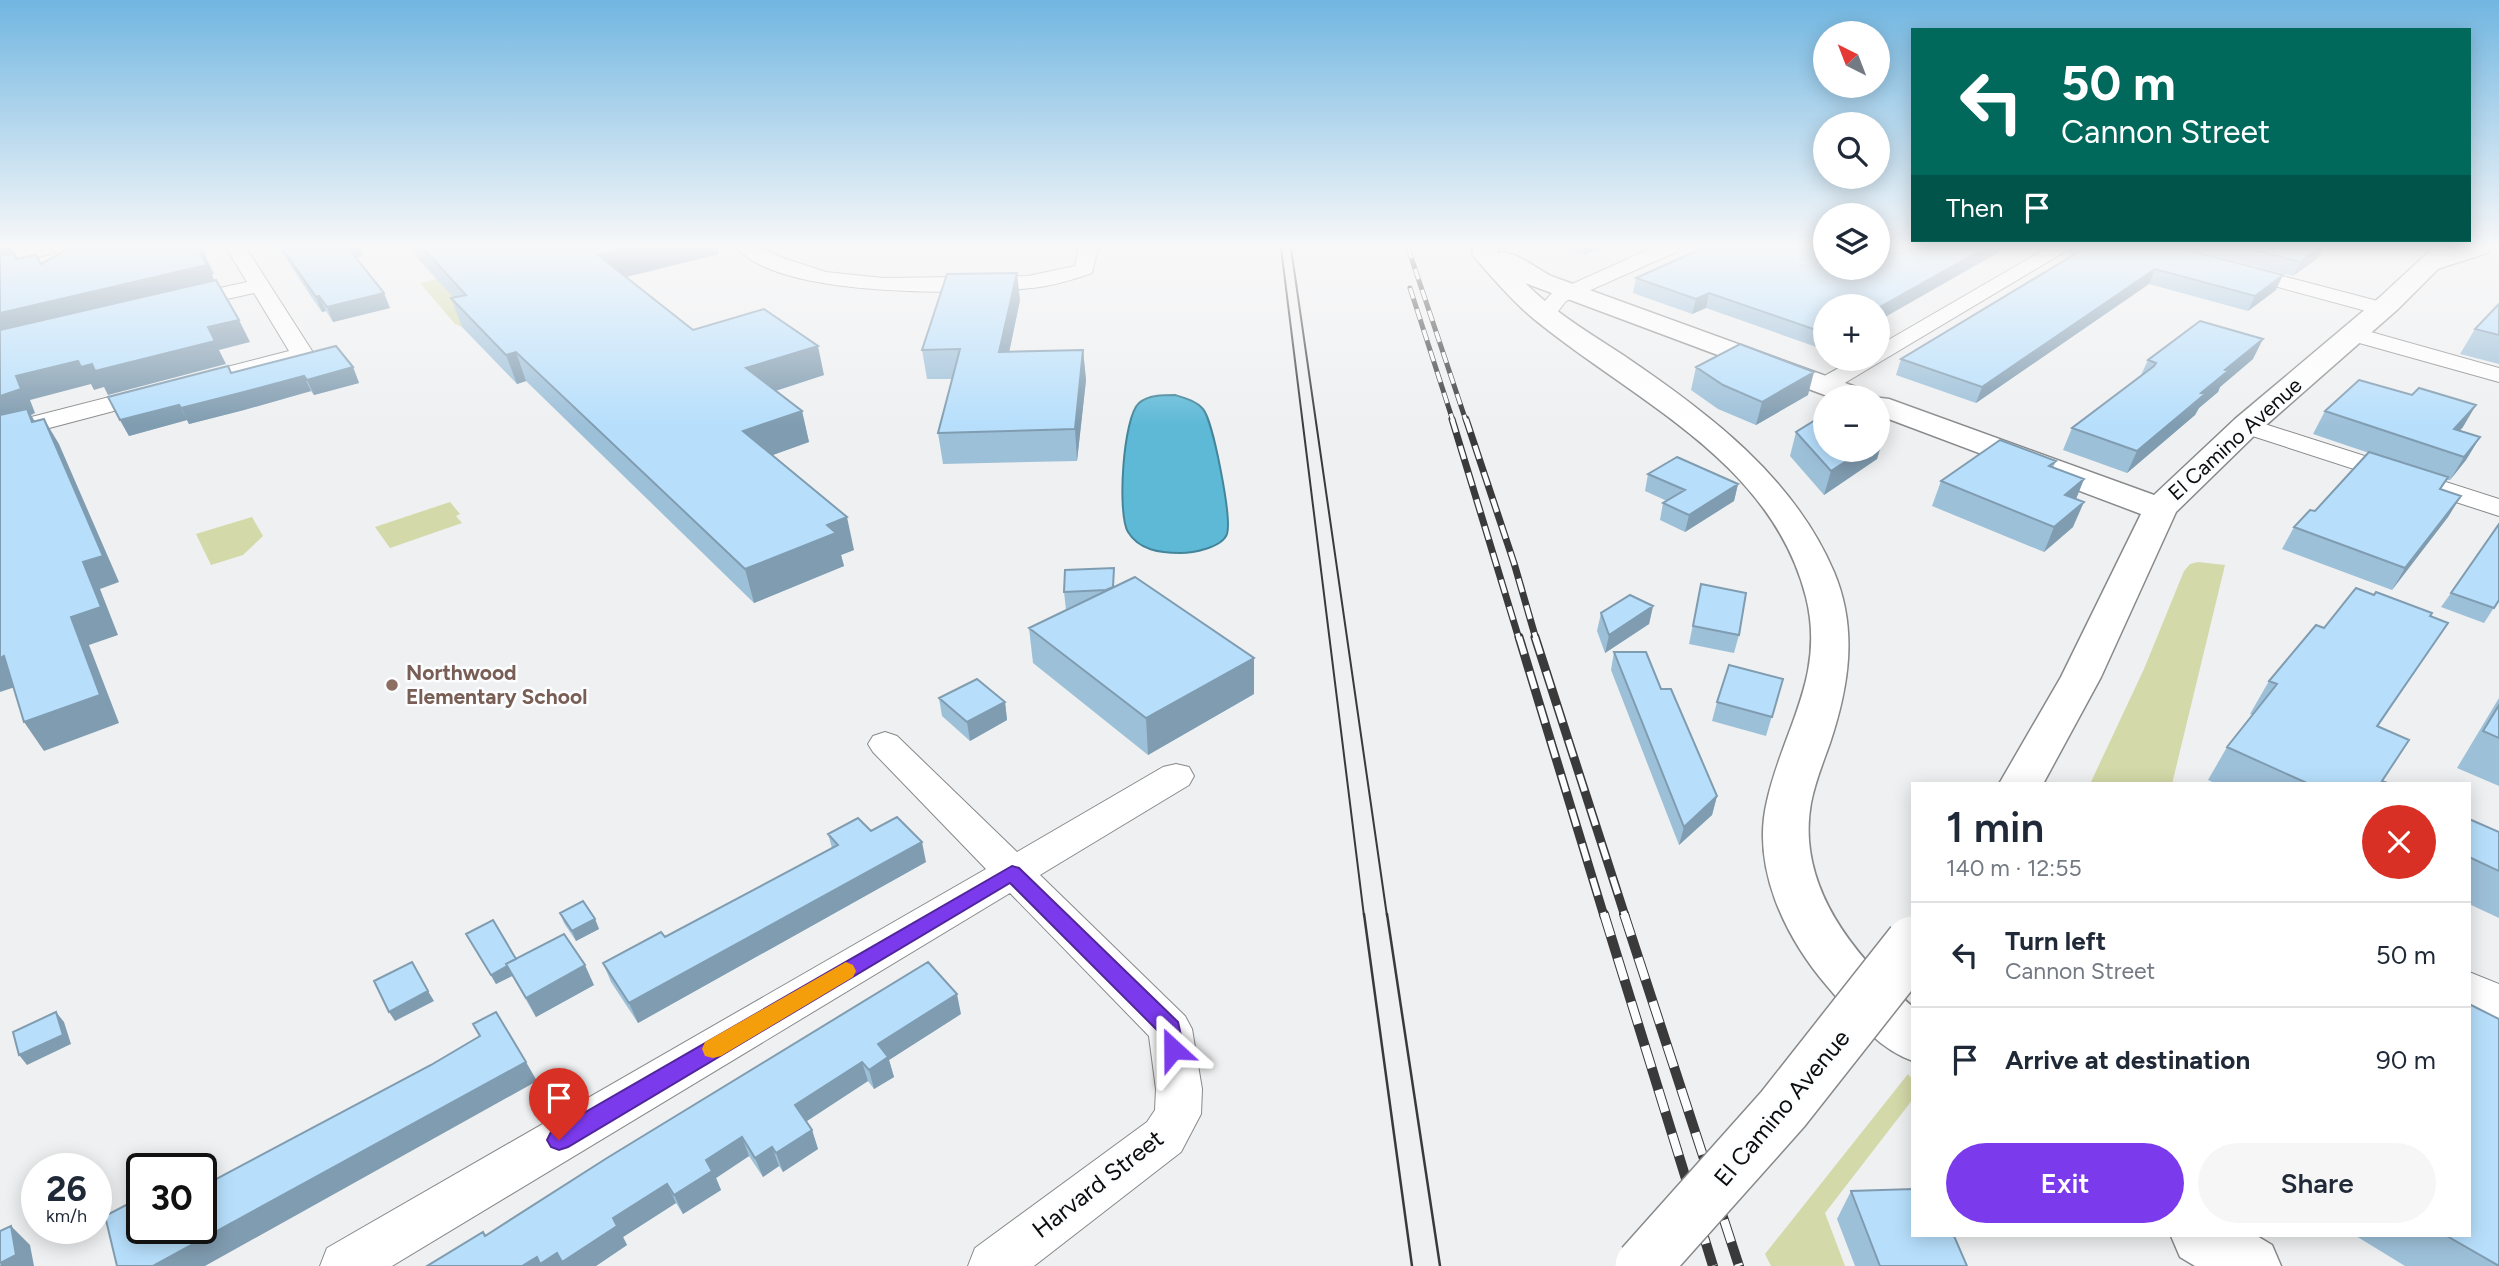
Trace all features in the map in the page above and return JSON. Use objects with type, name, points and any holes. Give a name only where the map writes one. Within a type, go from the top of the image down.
[{"type":"main road","points":[[1537,307],[1719,442],[1761,481],[1792,523],[1817,573],[1831,632],[1831,669],[1821,709],[1791,791],[1785,834],[1788,859],[1794,884],[1822,941],[1849,980],[1898,1027]]},
{"type":"main road","points":[[1614,307],[1822,385]]},
{"type":"main road","name":"El Camino Avenue","points":[[2022,782],[2081,677],[2160,509],[2246,426],[2381,309]]},
{"type":"main road","points":[[1622,368],[1600,346],[1597,337],[1602,329],[1633,314]]},
{"type":"main road","points":[[1890,409],[2160,509]]},
{"type":"main road","name":"El Camino Avenue","points":[[1643,1266],[1811,1075],[1911,947]]},
{"type":"main road","points":[[2204,1237],[2250,1266]]},
{"type":"street","points":[[156,309],[164,307]]},
{"type":"street","points":[[0,433],[303,354],[273,307]]},
{"type":"street","points":[[1544,314],[1549,307]]},
{"type":"street","points":[[1890,348],[1960,307]]},
{"type":"street","points":[[2374,307],[2381,309]]},
{"type":"street","points":[[2353,334],[2499,374]]},
{"type":"street","points":[[1827,385],[1851,371]]},
{"type":"street","points":[[2246,426],[2499,508]]},
{"type":"street","name":"Harvard Street","points":[[885,744],[1170,1029],[1180,1089],[1178,1114],[1164,1137],[993,1266]]},
{"type":"street","points":[[345,1266],[1176,776]]},
{"type":"street","points":[[2471,990],[2499,1004]]},
{"type":"green space","points":[[441,307],[463,307],[471,316],[462,327],[455,324]]},
{"type":"green space","points":[[450,502],[460,514],[456,516],[462,523],[390,548],[375,527]]},
{"type":"green space","points":[[252,517],[263,536],[243,555],[211,565],[196,534]]},
{"type":"green space","points":[[2198,562],[2225,565],[2172,782],[2091,782],[2144,669],[2184,571],[2190,564]]},
{"type":"green space","points":[[1908,1074],[1911,1078],[1911,1102],[1825,1213],[1845,1266],[1771,1266],[1765,1254]]},
{"type":"water","points":[[1175,395],[1197,404],[1207,417],[1221,470],[1227,509],[1228,525],[1224,539],[1206,549],[1185,553],[1158,551],[1138,543],[1128,532],[1123,506],[1123,466],[1133,412],[1139,403],[1147,398]]},
{"type":"building","points":[[0,307],[26,307],[0,313]]},
{"type":"building","points":[[99,307],[232,307],[239,320],[208,327],[215,341],[95,371],[92,364],[81,367],[78,361],[16,376],[21,389],[0,396],[0,330]]},
{"type":"building","points":[[460,307],[664,307],[693,330],[764,309],[818,346],[746,368],[802,411],[743,431],[847,517],[827,525],[836,533],[745,569],[516,352],[506,355]]},
{"type":"building","points":[[936,307],[1009,307],[999,352],[1083,350],[1075,429],[938,433],[960,349],[922,350]]},
{"type":"building","points":[[1750,307],[1813,307],[1813,329]]},
{"type":"building","points":[[1987,307],[2099,307],[1982,387],[1901,359]]},
{"type":"building","points":[[2496,307],[2499,307],[2499,335],[2475,329]]},
{"type":"building","points":[[2200,321],[2263,339],[2201,393],[2205,394],[2137,451],[2072,428],[2154,366],[2156,363],[2148,360]]},
{"type":"building","points":[[1740,344],[1814,372],[1762,402],[1723,385],[1696,367]]},
{"type":"building","points":[[336,346],[353,367],[307,380],[304,376],[181,408],[179,405],[120,420],[108,397],[228,366],[231,373]]},
{"type":"building","points":[[2359,380],[2412,395],[2419,388],[2476,405],[2454,429],[2480,437],[2464,457],[2325,411]]},
{"type":"building","points":[[27,409],[32,422],[44,419],[103,556],[83,562],[101,607],[71,617],[100,695],[24,722],[4,656],[0,658],[0,415]]},
{"type":"building","points":[[1813,421],[1813,451],[1796,432]]},
{"type":"building","points":[[2000,440],[2056,461],[2049,466],[2084,479],[2065,495],[2084,502],[2054,527],[1941,481]]},
{"type":"building","points":[[2369,452],[2448,477],[2440,489],[2461,496],[2405,568],[2294,527],[2310,510],[2315,511]]},
{"type":"building","points":[[1677,457],[1738,484],[1689,515],[1663,503],[1685,490],[1648,474]]},
{"type":"building","points":[[1823,462],[1845,462],[1831,471]]},
{"type":"building","points":[[2499,524],[2499,600],[2494,608],[2451,593]]},
{"type":"building","points":[[1114,568],[1113,587],[1106,590],[1064,592],[1065,570]]},
{"type":"building","points":[[1135,577],[1254,658],[1146,718],[1029,628]]},
{"type":"building","points":[[1701,584],[1746,593],[1739,635],[1693,626]]},
{"type":"building","points":[[2356,588],[2374,595],[2376,592],[2432,613],[2430,616],[2448,623],[2377,726],[2409,740],[2382,781],[2385,782],[2305,782],[2227,747],[2277,684],[2269,681],[2316,625],[2324,628]]},
{"type":"building","points":[[1630,595],[1653,606],[1609,635],[1601,613]]},
{"type":"building","points":[[1614,652],[1646,652],[1661,689],[1671,689],[1717,796],[1684,827]]},
{"type":"building","points":[[1729,665],[1783,679],[1772,717],[1717,702]]},
{"type":"building","points":[[977,679],[1005,702],[967,722],[939,698]]},
{"type":"building","points":[[2499,705],[2499,738],[2483,731]]},
{"type":"building","points":[[897,817],[922,842],[629,1003],[603,963],[661,932],[665,937],[838,845],[828,834],[858,818],[871,831]]},
{"type":"building","points":[[2471,820],[2499,832],[2499,871],[2471,858]]},
{"type":"building","points":[[583,901],[595,919],[572,931],[560,913]]},
{"type":"building","points":[[493,920],[516,959],[491,975],[466,934]]},
{"type":"building","points":[[564,934],[585,965],[526,998],[506,964]]},
{"type":"building","points":[[412,962],[428,991],[389,1012],[374,981]]},
{"type":"building","points":[[928,962],[957,994],[878,1044],[888,1057],[869,1070],[862,1062],[795,1105],[812,1130],[776,1153],[772,1147],[755,1158],[742,1137],[706,1160],[712,1171],[674,1195],[667,1184],[613,1218],[617,1226],[562,1262],[557,1253],[540,1264],[537,1257],[522,1266],[427,1266],[483,1232],[485,1236],[607,1158]]},
{"type":"building","points":[[2471,1005],[2499,1019],[2499,1266],[2449,1237],[2471,1237]]},
{"type":"building","points":[[56,1012],[63,1035],[19,1055],[13,1032]]},
{"type":"building","points":[[496,1012],[526,1062],[217,1231],[217,1179],[431,1065],[480,1036],[473,1024]]},
{"type":"building","points":[[1911,1189],[1911,1237],[1954,1237],[1967,1266],[1880,1266],[1851,1191]]},
{"type":"building","points":[[126,1205],[126,1244],[193,1244],[153,1266],[117,1266],[112,1244],[112,1212]]},
{"type":"building","points":[[11,1226],[16,1255],[0,1263],[0,1231]]},
{"type":"tram line","points":[[1288,307],[1364,916]]},
{"type":"tram line","points":[[1299,307],[1387,916]]},
{"type":"tram line","points":[[1364,914],[1412,1266]]},
{"type":"tram line","points":[[1387,914],[1440,1266]]},
{"type":"railway","points":[[1416,307],[1453,421]]},
{"type":"railway","points":[[1428,307],[1466,421]]},
{"type":"railway","points":[[1452,419],[1519,639]]},
{"type":"railway","points":[[1466,419],[1536,639]]},
{"type":"railway","points":[[1519,637],[1604,916]]},
{"type":"railway","points":[[1535,637],[1625,916]]},
{"type":"railway","points":[[1604,914],[1713,1266]]},
{"type":"railway","points":[[1624,914],[1739,1266]]},
{"type":"slow traffic","points":[[713,1049],[846,971]]},
{"type":"place","name":"Northwood Elementary School","points":[[392,685]]},
{"type":"route","points":[[559,1140],[1012,873],[1170,1029],[1173,1049]]}]
